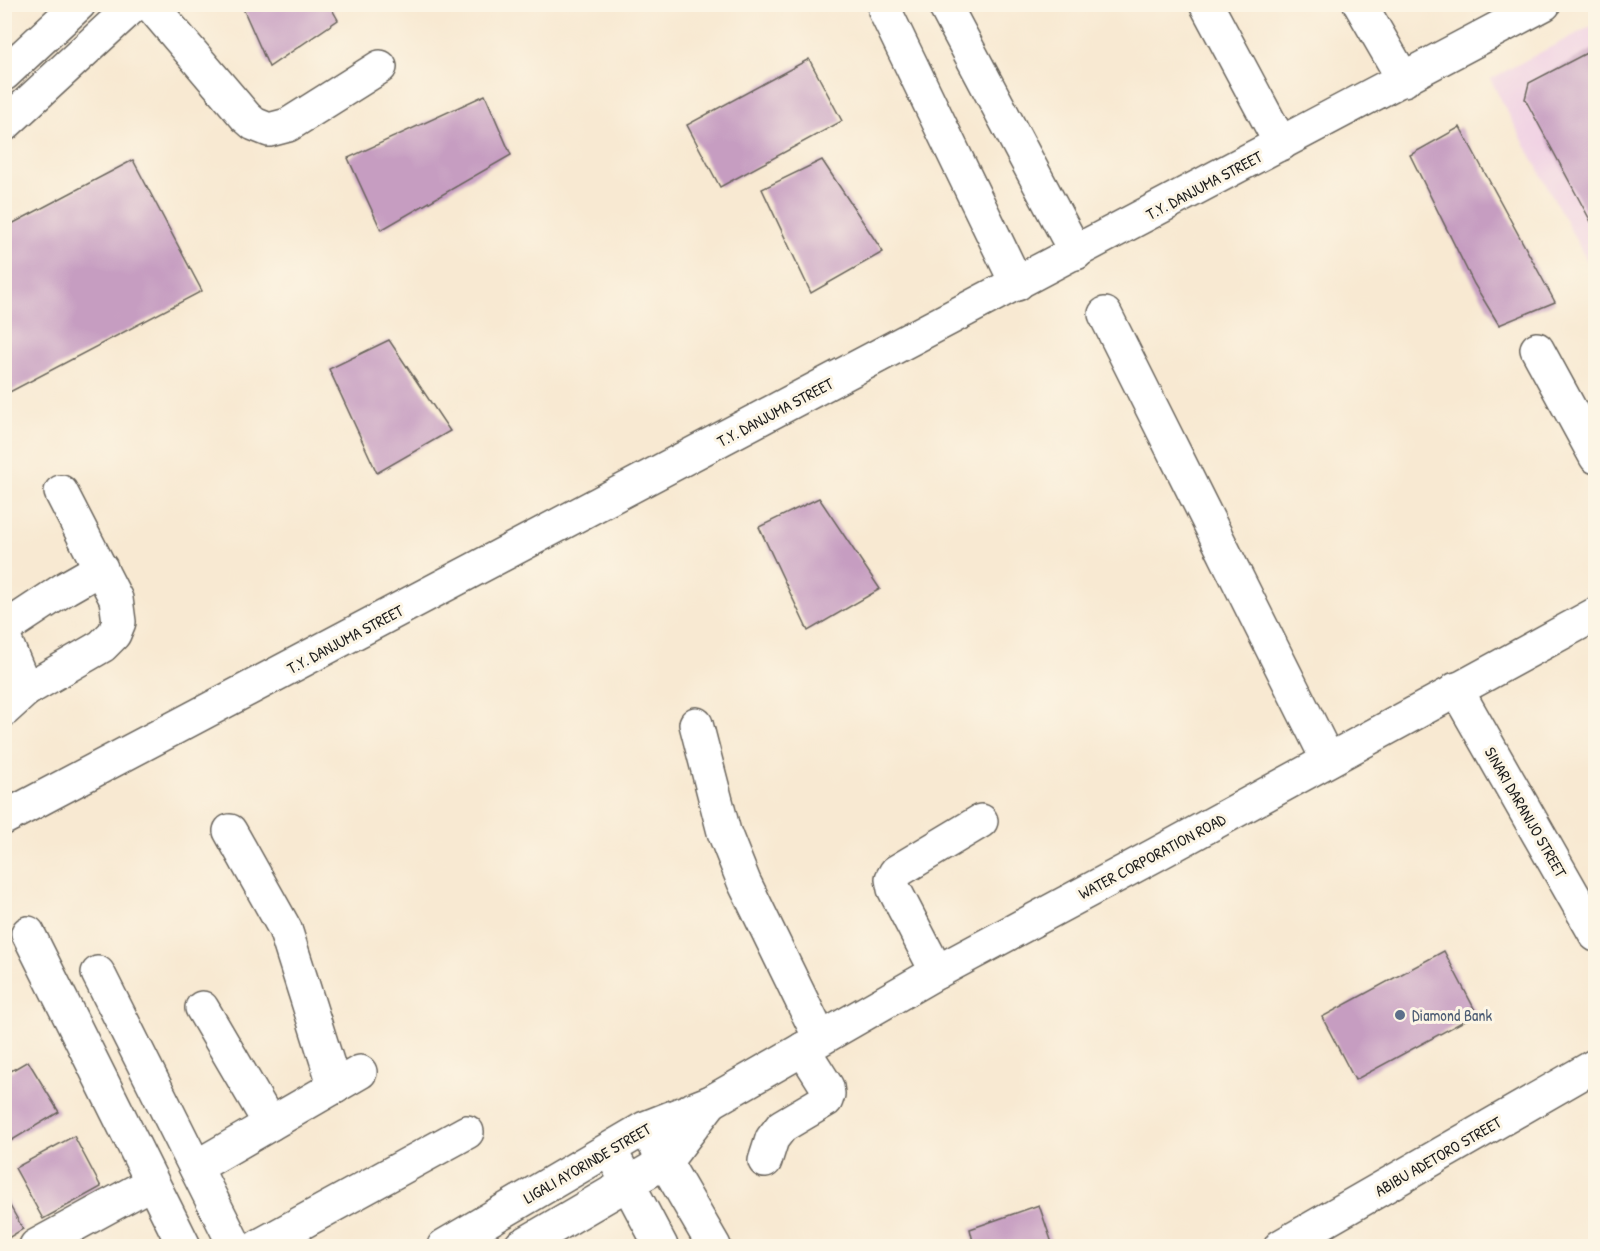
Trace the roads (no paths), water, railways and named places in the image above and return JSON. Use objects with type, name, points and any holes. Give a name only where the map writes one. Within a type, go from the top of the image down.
[{"type":"street","points":[[4,74],[79,4]]},
{"type":"street","points":[[4,125],[135,4]]},
{"type":"street","points":[[150,4],[246,117],[254,124],[269,130],[288,124],[380,67]]},
{"type":"street","points":[[944,4],[1076,253]]},
{"type":"street","points":[[1206,4],[1281,144]]},
{"type":"street","points":[[1360,4],[1404,80]]},
{"type":"street","name":"T.Y. DANJUMA STREET","points":[[4,818],[1404,80],[1528,8]]},
{"type":"street","points":[[885,11],[1017,284]]},
{"type":"street","points":[[1105,314],[1328,760]]},
{"type":"street","points":[[1537,349],[1596,457]]},
{"type":"street","points":[[4,638],[15,700],[102,645],[114,634],[119,622],[116,599],[61,492]]},
{"type":"street","points":[[4,629],[101,568]]},
{"type":"street","name":"WATER CORPORATION ROAD","points":[[711,1102],[937,972],[1596,614]]},
{"type":"street","name":"SINARI DARANIJO STREET","points":[[1456,690],[1596,935]]},
{"type":"street","points":[[696,724],[724,832],[812,1043],[827,1087],[826,1100],[782,1126],[772,1139],[765,1161]]},
{"type":"street","points":[[937,972],[894,889],[892,879],[896,872],[981,821]]},
{"type":"street","points":[[195,1167],[348,1080],[285,930],[230,831]]},
{"type":"street","points":[[28,933],[184,1246]]},
{"type":"street","points":[[98,973],[235,1246]]},
{"type":"street","points":[[202,1008],[270,1124]]},
{"type":"street","name":"ABIBU ADETORO STREET","points":[[1281,1246],[1596,1065]]},
{"type":"street","name":"LIGALI AYORINDE STREET","points":[[444,1246],[645,1128],[711,1102]]},
{"type":"street","name":"LIGALI AYORINDE STREET","points":[[521,1246],[666,1161],[711,1102]]},
{"type":"street","points":[[645,1128],[714,1246]]},
{"type":"street","points":[[259,1246],[466,1132]]},
{"type":"street","points":[[609,1148],[661,1246]]},
{"type":"street","points":[[36,1246],[151,1183]]},
{"type":"place","name":"Diamond Bank","points":[[1400,1015]]}]
